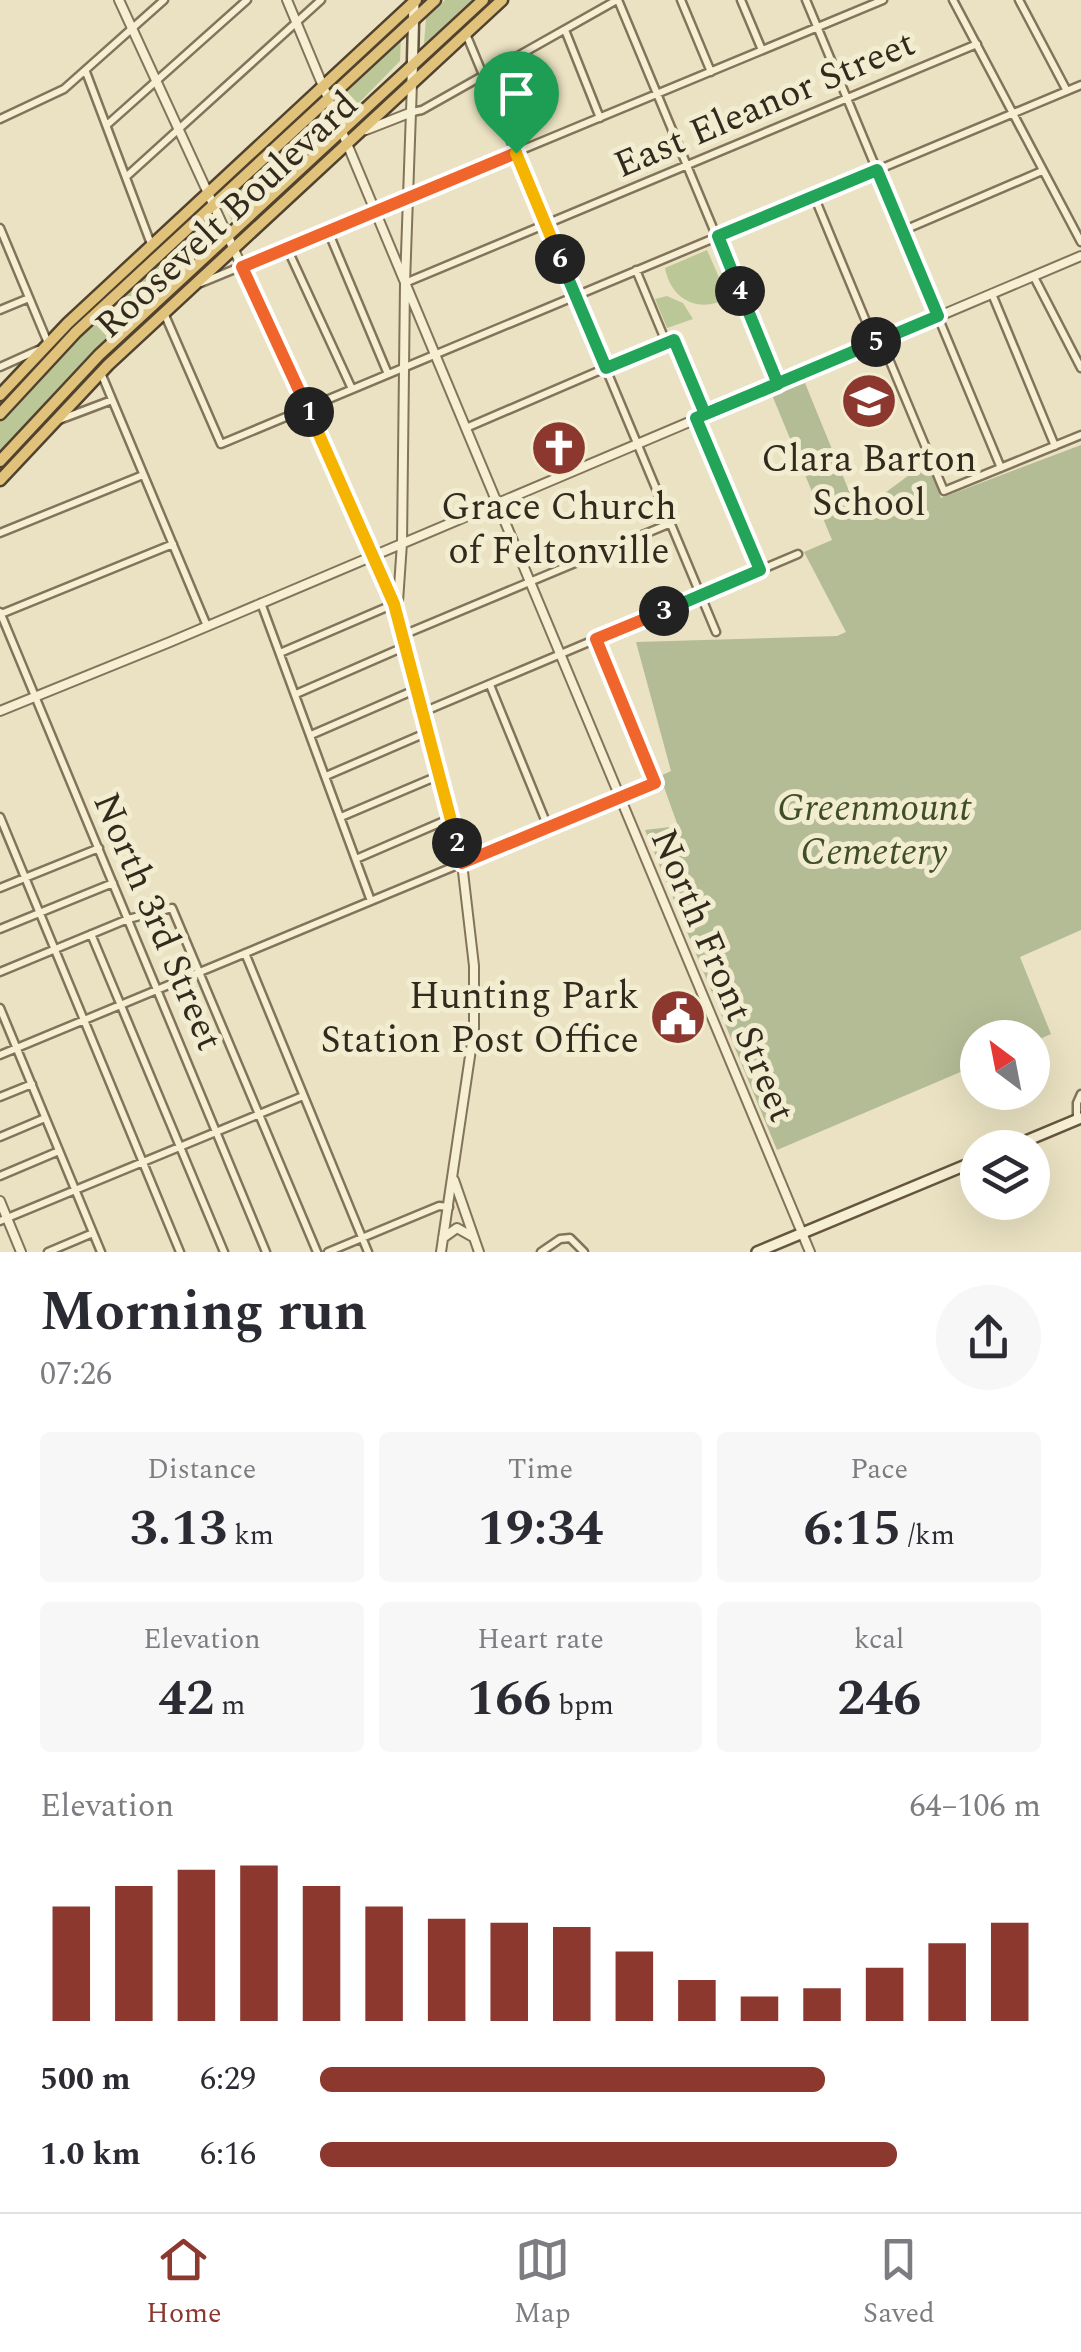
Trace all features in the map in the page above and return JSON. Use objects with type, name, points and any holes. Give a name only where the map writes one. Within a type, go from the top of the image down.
[{"type":"highway","name":"Roosevelt Boulevard","points":[[0,414],[105,305],[435,0]]},
{"type":"highway","name":"Roosevelt Boulevard","points":[[0,461],[117,338],[483,0]]},
{"type":"highway","name":"Roosevelt Boulevard","points":[[0,480],[100,372],[502,0]]},
{"type":"highway","name":"Roosevelt Boulevard","points":[[0,395],[100,292],[415,1]]},
{"type":"highway","points":[[254,168],[283,123]]},
{"type":"highway","points":[[273,194],[322,166]]},
{"type":"highway","points":[[53,423],[70,386]]},
{"type":"highway","points":[[0,403],[24,388]]},
{"type":"main road","points":[[412,82],[415,1]]},
{"type":"main road","points":[[1050,1130],[1079,1118]]},
{"type":"main road","points":[[756,1252],[960,1167]]},
{"type":"street","points":[[120,0],[394,604],[440,775],[462,863],[474,966],[474,1029],[441,1252]]},
{"type":"street","points":[[0,119],[49,99],[86,72],[164,0]]},
{"type":"street","points":[[108,124],[247,0]]},
{"type":"street","name":"North Front Street","points":[[287,0],[810,1252]]},
{"type":"street","points":[[127,176],[322,0]]},
{"type":"street","points":[[357,134],[422,110],[618,0],[778,384]]},
{"type":"street","points":[[681,0],[711,72]]},
{"type":"street","points":[[741,0],[762,50]]},
{"type":"street","points":[[806,0],[1000,468]]},
{"type":"street","points":[[954,0],[1081,242]]},
{"type":"street","points":[[1020,0],[1067,90]]},
{"type":"street","points":[[191,287],[880,1]]},
{"type":"street","points":[[564,30],[600,118]]},
{"type":"street","points":[[466,34],[716,632]]},
{"type":"street","name":"East Eleanor Street","points":[[405,282],[977,44]]},
{"type":"street","points":[[86,72],[152,245]]},
{"type":"street","points":[[398,616],[412,82]]},
{"type":"street","points":[[164,312],[221,444],[1081,85]]},
{"type":"street","points":[[902,231],[1042,171]]},
{"type":"street","points":[[814,196],[944,491],[1081,435]]},
{"type":"street","points":[[0,228],[46,345],[0,367],[16,378]]},
{"type":"street","points":[[328,230],[388,374]]},
{"type":"street","points":[[287,248],[352,389]]},
{"type":"street","points":[[0,259],[11,254]]},
{"type":"street","points":[[0,710],[1081,256]]},
{"type":"street","points":[[636,270],[666,342]]},
{"type":"street","points":[[1034,277],[1081,368]]},
{"type":"street","points":[[992,294],[1055,446]]},
{"type":"street","points":[[0,310],[29,298]]},
{"type":"street","points":[[466,428],[674,340],[760,570]]},
{"type":"street","points":[[100,372],[207,626]]},
{"type":"street","points":[[53,423],[112,400]]},
{"type":"street","points":[[0,533],[144,475]]},
{"type":"street","points":[[403,635],[671,523]]},
{"type":"street","points":[[1,613],[173,544]]},
{"type":"street","points":[[423,712],[798,554]]},
{"type":"street","points":[[261,603],[371,901]]},
{"type":"street","points":[[280,652],[394,604]]},
{"type":"street","name":"North 3rd Street","points":[[1,613],[266,1252]]},
{"type":"street","points":[[0,1055],[655,783],[596,639]]},
{"type":"street","points":[[4,647],[13,644]]},
{"type":"street","points":[[296,694],[406,646]]},
{"type":"street","points":[[490,684],[548,827]]},
{"type":"street","points":[[311,735],[417,689]]},
{"type":"street","points":[[326,776],[428,732]]},
{"type":"street","points":[[341,817],[440,775]]},
{"type":"street","points":[[0,817],[180,1252]]},
{"type":"street","points":[[356,859],[451,818]]},
{"type":"street","points":[[0,888],[99,848]]},
{"type":"street","points":[[0,929],[113,882]]},
{"type":"street","points":[[0,972],[128,919],[172,908],[317,1252]]},
{"type":"street","points":[[91,934],[224,1252]]},
{"type":"street","points":[[287,936],[292,945]]},
{"type":"street","points":[[245,953],[368,1252]]},
{"type":"street","points":[[0,1008],[101,1252]]},
{"type":"street","points":[[0,1097],[32,1084]]},
{"type":"street","points":[[1079,1118],[1076,1104],[1081,1094]]},
{"type":"street","points":[[4,1220],[302,1096]]},
{"type":"street","points":[[0,1137],[46,1118]]},
{"type":"street","points":[[0,1176],[60,1151]]},
{"type":"street","points":[[454,1180],[479,1252]]},
{"type":"street","points":[[0,1201],[4,1220],[21,1252]]},
{"type":"street","points":[[328,1252],[439,1206],[460,1212],[468,1224]]},
{"type":"street","points":[[443,1238],[458,1228],[474,1238]]},
{"type":"street","points":[[48,1252],[93,1233]]},
{"type":"street","points":[[541,1252],[560,1238],[570,1238],[584,1252]]},
{"type":"green space","points":[[445,0],[472,0],[424,44],[426,18]]},
{"type":"green space","points":[[401,36],[400,61],[347,115],[338,97]]},
{"type":"green space","points":[[321,114],[328,131],[277,174],[232,221],[223,204]]},
{"type":"green space","points":[[208,218],[215,237],[167,285],[162,281],[141,300],[145,305],[135,313],[121,298]]},
{"type":"green space","points":[[707,250],[728,298],[707,305],[680,296],[665,268]]},
{"type":"green space","points":[[667,296],[683,303],[693,319],[667,328],[655,299]]},
{"type":"green space","points":[[98,318],[112,334],[0,453],[0,422]]},
{"type":"green space","name":"Greenmount Cemetery","points":[[805,383],[858,513],[928,461],[941,498],[1081,445],[1081,930],[1020,957],[1045,1020],[960,1020],[960,1072],[777,1150],[645,830],[678,826],[660,776],[671,771],[636,642],[837,636],[846,632],[804,552],[832,540],[772,395]]},
{"type":"place","name":"Clara Barton School","points":[[869,401]]},
{"type":"place","name":"Grace Church of Feltonville","points":[[559,448]]},
{"type":"place","name":"Hunting Park Station Post Office","points":[[678,1017]]},
{"type":"route","points":[[516,153],[242,267],[394,604],[462,863],[655,783],[596,639],[760,570],[696,418],[778,384],[718,236],[877,170],[938,316],[705,414],[674,340],[606,368],[516,153]]}]
